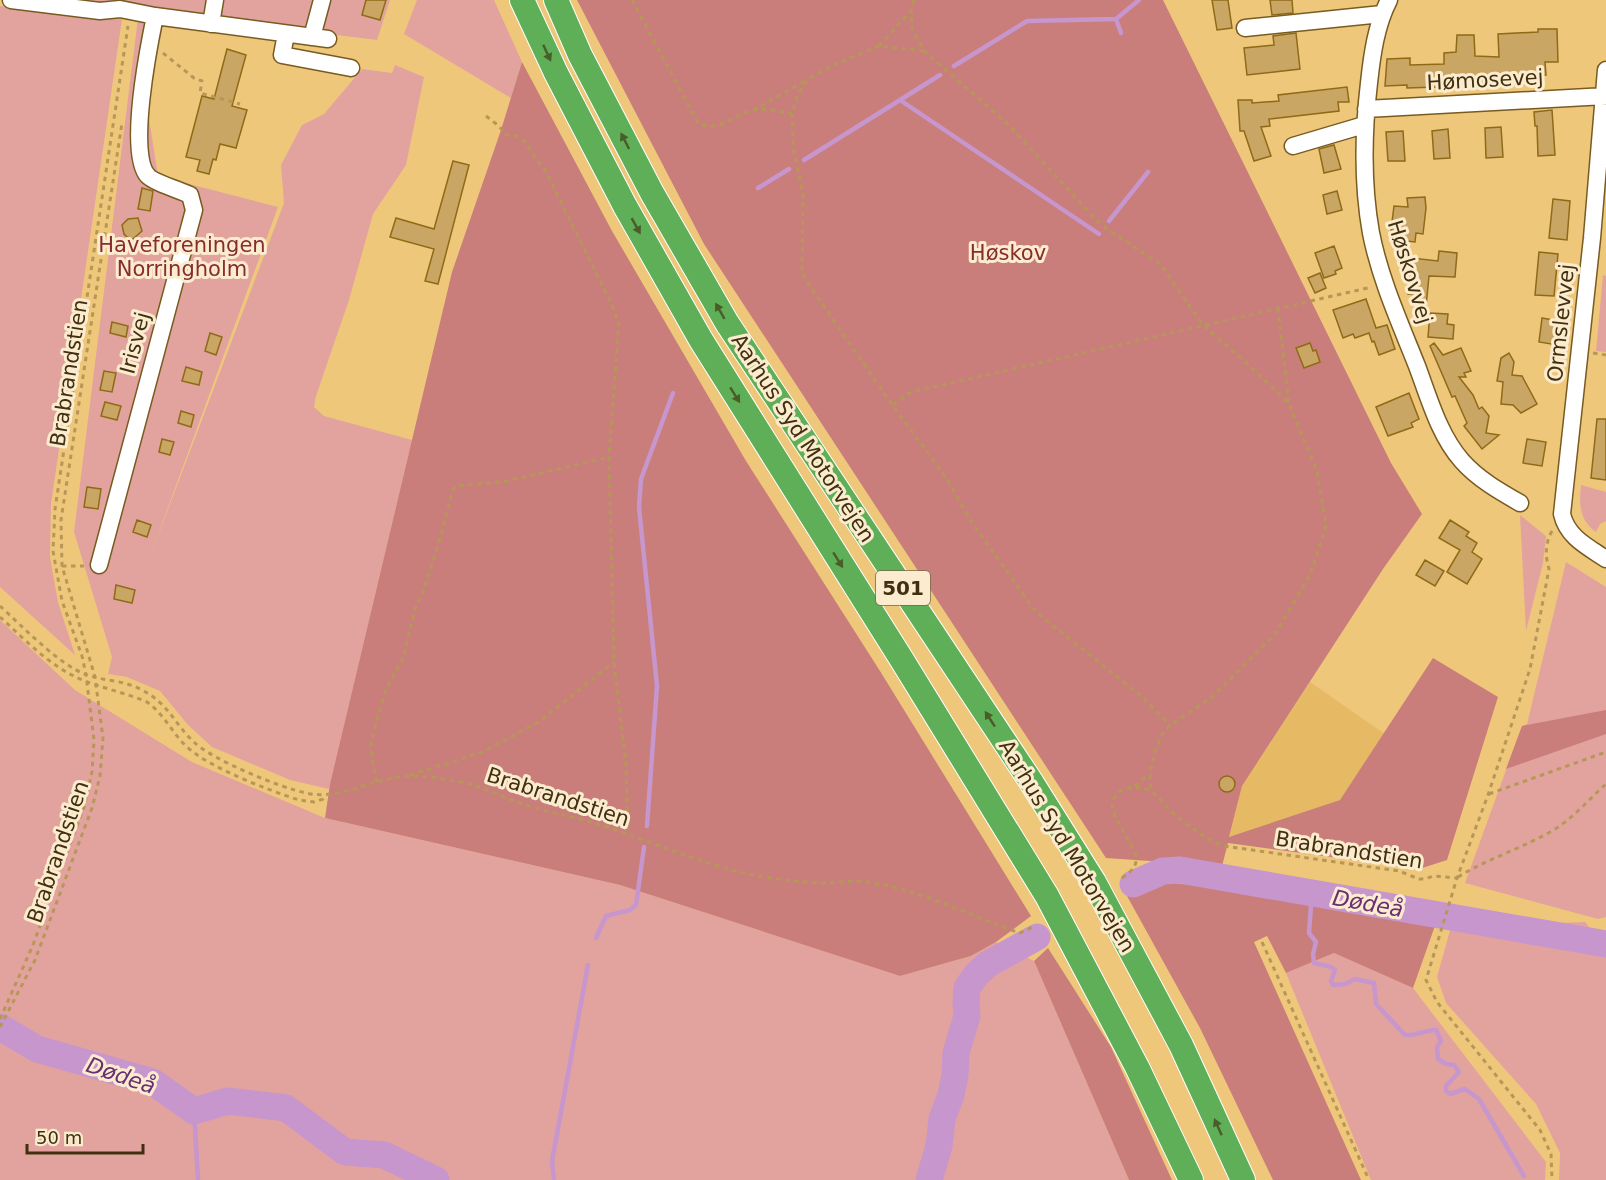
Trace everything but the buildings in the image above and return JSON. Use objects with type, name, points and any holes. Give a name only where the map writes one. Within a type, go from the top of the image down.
[{"type":"highway","name":"Aarhus Syd Motorvejen","points":[[522,0],[556,73],[620,196],[701,340],[1047,896],[1137,1067],[1191,1180]]},
{"type":"highway","name":"Aarhus Syd Motorvejen","points":[[556,0],[580,55],[652,193],[727,323],[1032,783],[1094,882],[1181,1045],[1243,1180]]},
{"type":"street","points":[[11,0],[45,2],[100,11],[124,7],[155,16],[320,38],[322,0]]},
{"type":"street","points":[[211,24],[215,0]]},
{"type":"street","name":"Høskovvej","points":[[1245,28],[1386,7],[1372,56],[1365,117],[1364,184],[1372,234],[1385,284],[1440,426],[1450,444],[1461,460],[1476,475],[1520,503]]},
{"type":"street","name":"Irisvej","points":[[99,565],[194,210],[190,195],[148,177],[142,164],[140,141],[142,85],[155,16]]},
{"type":"street","points":[[286,34],[282,55],[351,68]]},
{"type":"street","name":"Ormslevvej","points":[[1562,514],[1592,238],[1606,70]]},
{"type":"street","name":"Hømosevej","points":[[1293,146],[1365,117],[1605,96]]},
{"type":"street","points":[[1562,514],[1570,533],[1606,559]]},
{"type":"path","points":[[632,0],[698,123],[714,128],[727,120],[752,111],[834,65],[879,46],[911,11]]},
{"type":"path","points":[[914,0],[911,11],[912,29],[924,51],[1008,124],[1101,225],[1160,264],[1203,325],[1289,404]]},
{"type":"path","points":[[0,1019],[7,1010],[26,965],[84,807],[92,772],[94,740],[86,675],[82,656],[62,602],[53,552],[55,509],[124,7]]},
{"type":"path","points":[[879,46],[924,51]]},
{"type":"path","points":[[148,49],[166,53],[194,78],[202,81],[200,93],[240,104]]},
{"type":"path","points":[[808,79],[798,94],[792,114],[793,147],[803,194],[802,272],[805,279],[947,479],[973,524],[1036,612],[1133,690],[1170,725]]},
{"type":"path","points":[[752,111],[769,109],[792,114]]},
{"type":"path","points":[[486,116],[506,135],[522,139],[546,172],[612,305],[619,324],[609,457],[615,662],[626,765],[628,834]]},
{"type":"path","name":"Brabrandstien","points":[[0,1027],[35,960],[92,808],[100,776],[103,738],[95,677],[62,567],[61,520],[123,119]]},
{"type":"path","points":[[893,406],[911,392],[1121,346],[1385,284]]},
{"type":"path","points":[[1151,792],[1150,773],[1159,742],[1170,725],[1211,698],[1275,633],[1310,575],[1326,526],[1317,471],[1289,404],[1278,308]]},
{"type":"path","points":[[377,782],[371,742],[387,690],[402,659],[414,609],[423,592],[438,546],[453,489],[464,485],[507,481],[609,457]]},
{"type":"path","points":[[1552,1180],[1551,1154],[1540,1130],[1437,1002],[1426,980],[1457,878],[1488,795],[1530,669],[1549,569],[1545,557],[1549,536],[1562,514]]},
{"type":"path","points":[[62,567],[99,565]]},
{"type":"path","name":"Brabrandstien","points":[[0,606],[69,666],[86,675],[112,679],[140,689],[165,705],[194,742],[209,754],[307,794],[344,793],[392,778],[408,776],[440,779],[487,789],[524,805],[628,834],[675,853],[740,872],[777,879],[822,883],[865,881],[938,901],[1020,933],[1035,926]]},
{"type":"path","points":[[0,617],[40,653],[67,673],[147,702],[156,708],[184,745],[211,763],[299,800],[314,802],[323,799],[325,795]]},
{"type":"path","points":[[408,776],[480,753],[539,722],[615,662]]},
{"type":"path","points":[[1488,795],[1606,752]]},
{"type":"path","points":[[1122,878],[1134,868],[1137,860],[1112,806],[1120,791],[1126,787],[1135,786],[1150,773]]},
{"type":"path","points":[[1457,878],[1478,865],[1551,832],[1572,817],[1606,784]]},
{"type":"path","name":"Brabrandstien","points":[[1135,786],[1151,792],[1178,817],[1208,839],[1224,846],[1399,871],[1419,879],[1434,876],[1457,878]]},
{"type":"path","points":[[1262,942],[1369,1180]]},
{"type":"shaded area","points":[[1310,682],[1385,734],[1340,800],[1229,838],[1242,786]]},
{"type":"green space","name":"Haveforeningen Norringholm","points":[[65,0],[390,0],[377,40],[161,13],[148,112],[158,176],[278,207],[151,554],[284,203],[281,165],[302,125],[324,114],[362,69],[392,73],[395,65],[424,77],[406,165],[373,214],[349,300],[314,407],[324,416],[412,440],[329,789],[290,780],[212,747],[188,725],[160,691],[127,677],[108,674],[112,657],[74,532],[139,10]]},
{"type":"green space","points":[[417,0],[494,0],[522,62],[511,98],[404,34]]},
{"type":"green space","name":"Høskov","points":[[577,0],[1163,0],[1391,463],[1422,514],[1383,569],[1242,786],[1229,837],[1340,800],[1433,658],[1498,697],[1447,860],[1419,869],[1228,843],[1222,866],[1106,858],[704,244]]},
{"type":"green space","points":[[0,6],[122,19],[51,504],[50,557],[58,602],[75,655],[0,587]]},
{"type":"green space","points":[[522,62],[612,231],[746,461],[880,671],[1031,916],[996,942],[971,956],[900,976],[620,885],[325,818],[330,784],[452,272]]},
{"type":"green space","points":[[1603,275],[1606,276],[1606,352],[1596,351]]},
{"type":"green space","points":[[1581,485],[1606,492],[1606,521],[1600,524],[1596,532],[1586,522],[1581,511]]},
{"type":"green space","points":[[1520,515],[1546,536],[1543,563],[1526,631]]},
{"type":"green space","points":[[1566,562],[1606,587],[1606,917],[1598,919],[1465,883],[1522,726],[1527,724]]},
{"type":"green space","points":[[0,620],[75,690],[192,762],[325,818],[620,885],[900,976],[971,956],[996,942],[1034,961],[1129,1180],[0,1180]]},
{"type":"green space","points":[[1606,710],[1606,734],[1506,769],[1522,726]]},
{"type":"green space","points":[[1152,881],[1232,889],[1436,923],[1413,988],[1334,953],[1286,973],[1267,936],[1254,942],[1361,1180],[1273,1180],[1200,1028],[1127,896]]},
{"type":"green space","points":[[1585,922],[1606,949],[1606,1180],[1559,1180],[1560,1153],[1536,1104],[1446,1003],[1437,977],[1451,927]]},
{"type":"green space","points":[[1048,948],[1111,1047],[1172,1180],[1129,1180],[1034,961]]},
{"type":"green space","points":[[1334,953],[1413,988],[1546,1162],[1545,1180],[1371,1180],[1286,973]]},
{"type":"waterway","points":[[954,66],[1027,21],[1116,19],[1139,0]]},
{"type":"waterway","points":[[1116,19],[1121,33]]},
{"type":"waterway","points":[[804,160],[940,75]]},
{"type":"waterway","points":[[900,100],[1099,234]]},
{"type":"waterway","points":[[758,188],[789,169]]},
{"type":"waterway","points":[[1109,221],[1148,172]]},
{"type":"waterway","points":[[647,826],[657,686],[639,507],[641,479],[673,393]]},
{"type":"waterway","points":[[596,938],[606,916],[630,910],[636,905],[644,847]]},
{"type":"waterway","name":"Dødeå","points":[[1133,884],[1163,871],[1180,870],[1606,944]]},
{"type":"waterway","points":[[1312,892],[1309,933],[1316,942],[1313,954],[1314,963],[1335,970],[1331,981],[1333,985],[1345,984],[1355,979],[1374,983],[1376,1004],[1405,1035],[1436,1030],[1441,1041],[1437,1047],[1438,1059],[1446,1064],[1454,1065],[1459,1072],[1446,1086],[1446,1091],[1450,1094],[1465,1089],[1479,1099],[1524,1176]]},
{"type":"waterway","name":"Dødeå","points":[[929,1180],[939,1146],[942,1119],[951,1095],[956,1053],[967,1016],[967,988],[988,964],[1037,937]]},
{"type":"waterway","points":[[554,1180],[552,1161],[588,965]]},
{"type":"waterway","name":"Dødeå","points":[[0,1027],[37,1049],[153,1082],[194,1111],[228,1101],[286,1108],[345,1152],[384,1155],[436,1180]]},
{"type":"waterway","points":[[194,1111],[198,1180]]}]
